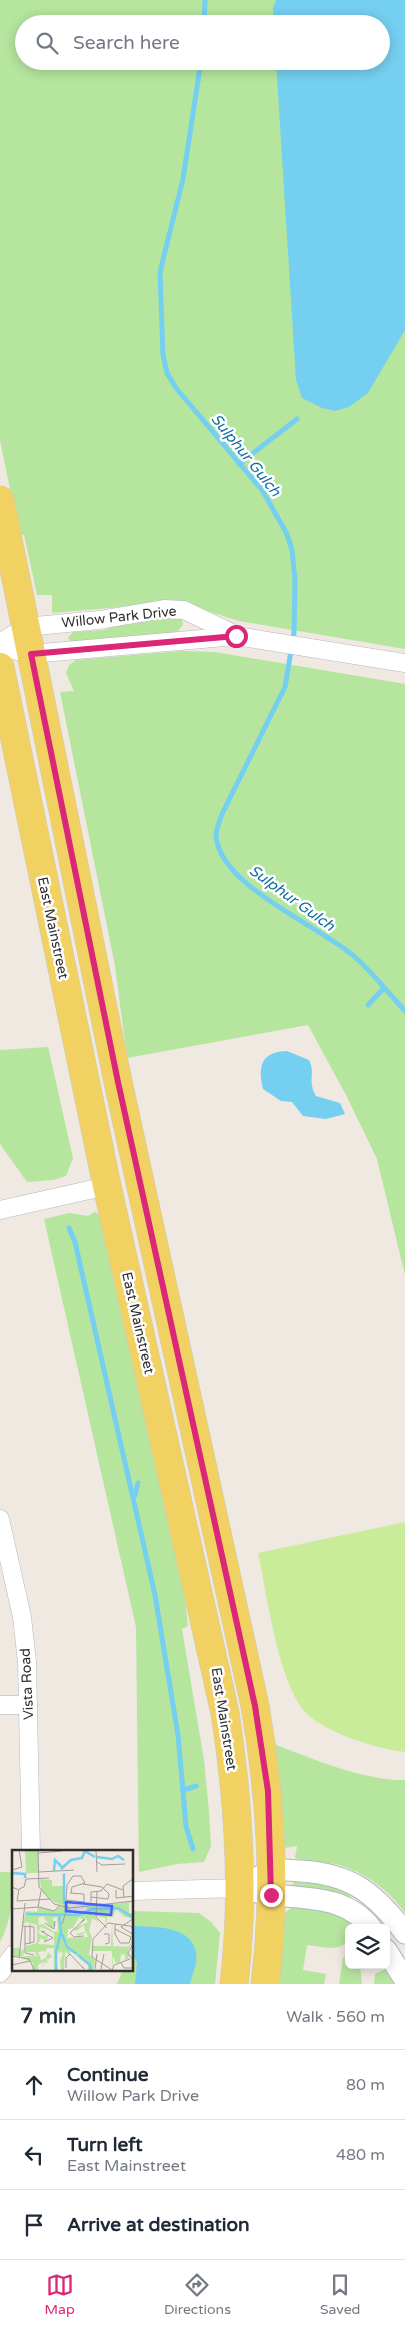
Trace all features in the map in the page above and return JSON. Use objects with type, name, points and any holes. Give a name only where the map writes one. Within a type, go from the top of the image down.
[{"type":"main road","points":[[0,500],[118,1082],[255,1706],[268,1791],[272,1883],[265,1984]]},
{"type":"main road","name":"East Mainstreet","points":[[0,667],[107,1186],[218,1675],[232,1763],[239,1844],[239,1937],[234,1984]]},
{"type":"street","name":"Willow Park Drive","points":[[0,645],[25,627],[175,609],[184,610],[236,636]]},
{"type":"street","name":"Willow Park Drive","points":[[0,645],[31,654],[236,636],[405,663]]},
{"type":"street","points":[[0,1210],[107,1186]]},
{"type":"street","name":"Vista Road","points":[[0,1519],[22,1617],[27,1662],[31,1850]]},
{"type":"street","points":[[0,1705],[28,1705]]},
{"type":"street","points":[[134,1891],[240,1888],[325,1874],[358,1885],[382,1904],[405,1933]]},
{"type":"street","points":[[272,1883],[304,1896],[333,1901],[361,1917],[368,1924]]},
{"type":"street","points":[[390,1956],[405,1980]]},
{"type":"street","points":[[0,1973],[12,1957]]},
{"type":"green space","points":[[0,0],[405,0],[405,649],[239,621],[178,602],[52,613],[52,595],[37,595],[24,535],[19,534],[0,440]]},
{"type":"green space","points":[[177,616],[182,619],[183,625],[176,633],[73,644],[68,638],[73,632],[104,630],[136,619]]},
{"type":"green space","points":[[181,651],[215,652],[405,684],[405,1275],[377,1159],[347,1097],[308,1025],[127,1058],[115,966],[60,692],[74,691],[66,673],[69,665],[76,660]]},
{"type":"green space","points":[[48,1047],[73,1158],[66,1176],[53,1180],[27,1182],[0,1144],[0,1050]]},
{"type":"green space","points":[[95,1212],[99,1214],[183,1581],[188,1626],[182,1629],[204,1760],[209,1811],[211,1846],[204,1862],[177,1864],[139,1872],[136,1627],[44,1219],[69,1213],[88,1216]]},
{"type":"green space","points":[[405,1522],[405,1752],[353,1739],[326,1727],[306,1713],[296,1699],[281,1660],[258,1553]]},
{"type":"green space","points":[[272,1743],[337,1768],[372,1777],[405,1780],[405,1913],[382,1888],[362,1874],[340,1865],[295,1858],[297,1846],[284,1848]]},
{"type":"green space","points":[[0,1872],[12,1872],[12,1899],[9,1917],[0,1942]]},
{"type":"green space","points":[[294,1882],[324,1884],[350,1894],[352,1900],[291,1886]]},
{"type":"green space","points":[[302,1903],[347,1919],[349,1923],[345,1924],[344,1945],[332,1948],[307,1945],[303,1970],[326,1974],[324,1984],[277,1984],[284,1914],[294,1905]]},
{"type":"green space","points":[[134,1911],[199,1913],[211,1922],[220,1933],[215,1984],[117,1984],[122,1972],[134,1972]]},
{"type":"green space","points":[[345,1956],[345,1969],[360,1969],[362,1984],[339,1984],[343,1958]]},
{"type":"green space","points":[[385,1969],[391,1971],[400,1984],[374,1984],[375,1974]]},
{"type":"water","points":[[276,0],[405,0],[405,330],[368,393],[349,407],[335,411],[322,408],[302,398],[296,380],[277,70],[390,70],[390,15],[273,15],[273,8]]},
{"type":"water","points":[[287,1051],[309,1060],[312,1069],[312,1086],[316,1096],[340,1103],[345,1114],[326,1119],[303,1116],[292,1102],[281,1101],[263,1089],[261,1068],[263,1062],[271,1054]]},
{"type":"water","points":[[134,1926],[170,1929],[180,1932],[193,1944],[196,1953],[196,1965],[190,1984],[135,1984],[137,1963],[134,1957]]},
{"type":"waterway","name":"Sulphur Gulch","points":[[204,15],[205,0]]},
{"type":"waterway","name":"Sulphur Gulch","points":[[200,70],[183,179],[160,272],[163,355],[167,373],[176,388],[262,490],[287,534],[292,550],[295,580],[294,633],[285,687],[222,814],[216,836],[222,855],[235,872],[253,889],[356,958],[405,1011]]},
{"type":"waterway","points":[[239,464],[297,419]]},
{"type":"waterway","points":[[368,1005],[384,988]]},
{"type":"waterway","points":[[69,1228],[75,1242],[155,1595],[178,1735],[186,1826],[193,1849]]},
{"type":"waterway","points":[[135,1495],[138,1483]]},
{"type":"waterway","points":[[183,1790],[196,1786]]},
{"type":"route","points":[[236,636],[195,638],[31,654],[118,1082],[255,1706],[268,1791],[272,1870],[271,1895]]}]
